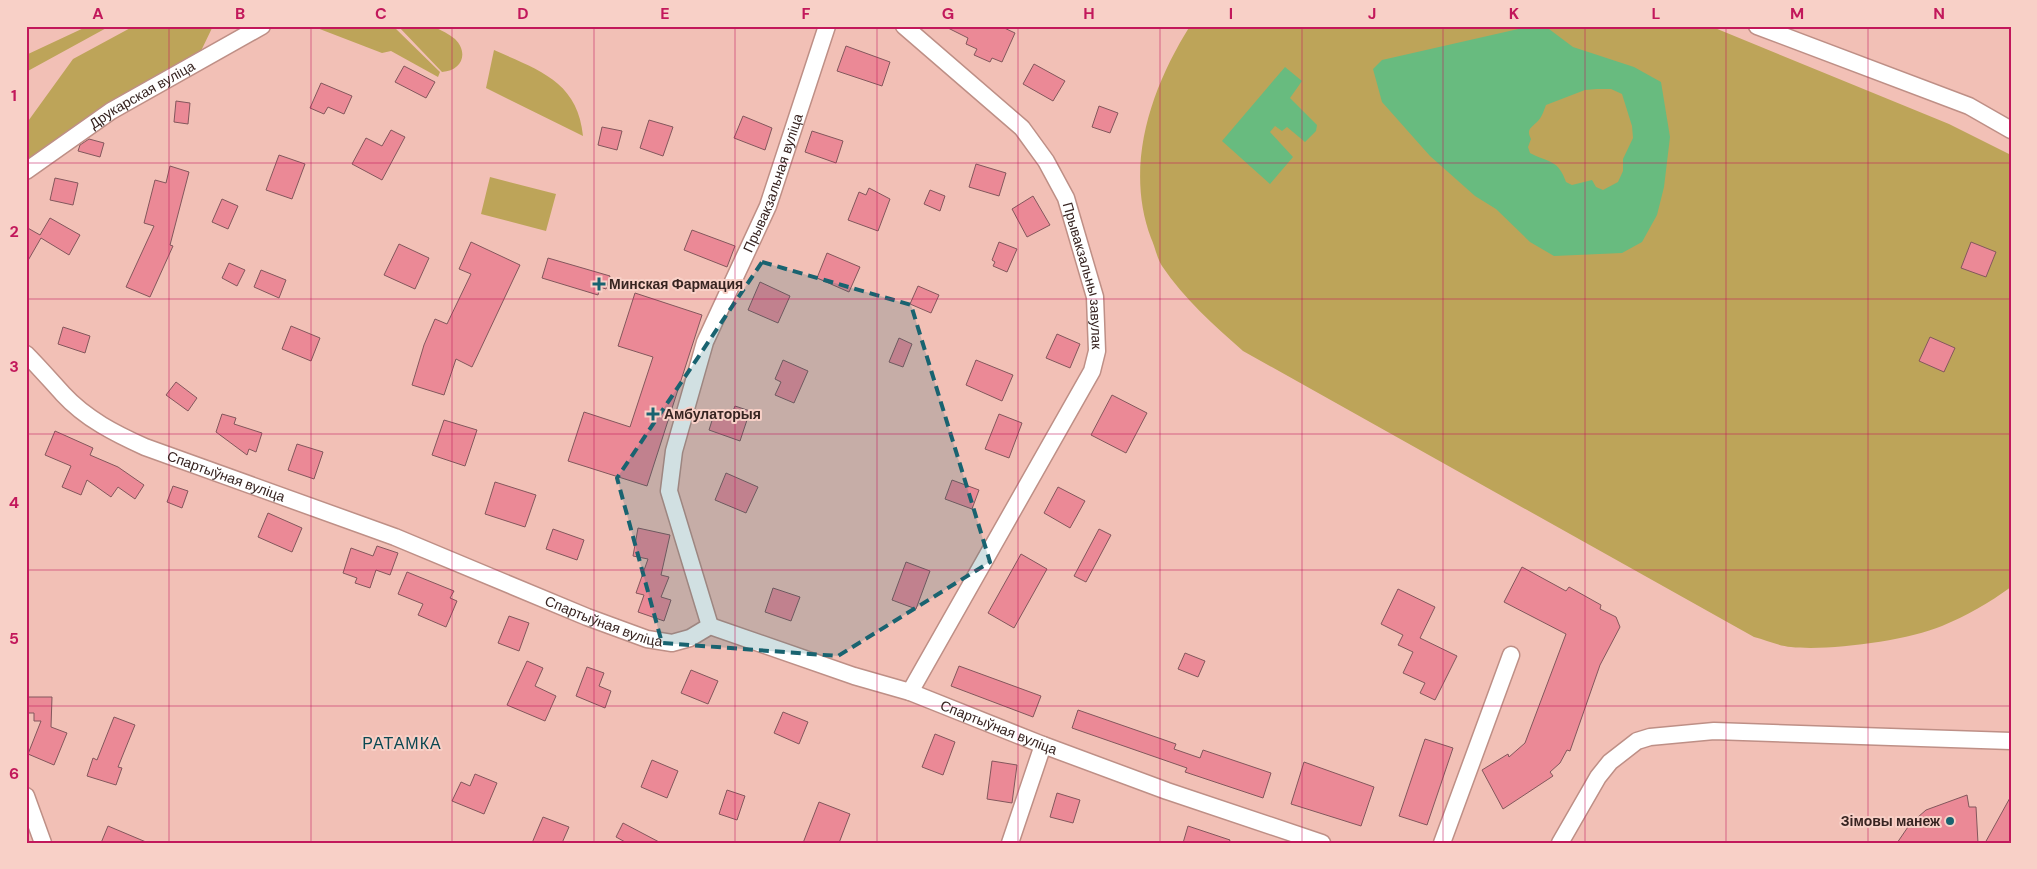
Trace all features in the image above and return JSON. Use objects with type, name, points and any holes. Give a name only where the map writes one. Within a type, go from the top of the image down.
[{"type":"street","name":"Друкарская вуліца","points":[[26,171],[104,116],[262,26]]},
{"type":"street","name":"Прывакзальная вуліца","points":[[710,626],[669,491],[674,452],[705,342],[768,206],[827,26]]},
{"type":"street","name":"Прывакзальны завулак","points":[[904,26],[1022,128],[1046,161],[1066,198],[1095,297],[1097,337],[1097,351],[1092,371],[910,692]]},
{"type":"street","points":[[1757,26],[1969,106],[2011,130]]},
{"type":"street","name":"Спартыўная вуліца","points":[[26,354],[64,395],[86,415],[115,433],[145,447],[395,537],[587,617],[647,639],[672,643],[690,638],[710,626],[854,676],[910,692],[1043,745],[1167,791],[1322,843]]},
{"type":"street","points":[[1442,843],[1511,655]]},
{"type":"street","points":[[1560,843],[1598,777],[1610,762],[1637,741],[1650,737],[1672,733],[1721,731],[2011,741]]},
{"type":"street","points":[[1010,843],[1043,745]]},
{"type":"street","points":[[26,796],[43,843]]},
{"type":"highlighted area","points":[[762,262],[911,305],[990,562],[838,656],[662,643],[617,478]]},
{"type":"shaded area","points":[[88,26],[110,26],[26,72],[26,55]]},
{"type":"shaded area","points":[[134,26],[213,26],[200,53],[26,162],[26,124],[73,59]]},
{"type":"shaded area","points":[[318,26],[393,26],[440,72],[438,77],[391,51],[382,53],[317,28]]},
{"type":"shaded area","points":[[398,26],[430,26],[445,32],[455,39],[462,50],[459,65],[449,71],[442,72]]},
{"type":"shaded area","points":[[1190,26],[1710,26],[1949,124],[2011,155],[2011,587],[1986,604],[1960,618],[1942,626],[1909,636],[1867,644],[1826,648],[1791,647],[1772,643],[1754,637],[1243,351],[1190,301],[1162,266],[1143,211],[1140,183],[1141,156],[1146,128],[1153,101],[1164,75]]},
{"type":"shaded area","points":[[1532,26],[1545,26],[1573,47],[1634,67],[1661,82],[1670,137],[1664,187],[1657,215],[1642,242],[1622,253],[1554,256],[1530,242],[1496,209],[1475,196],[1430,156],[1382,102],[1373,69],[1382,60]],"holes":[[[1611,89],[1622,94],[1632,126],[1633,138],[1623,159],[1623,171],[1618,182],[1603,190],[1596,187],[1592,180],[1572,185],[1566,182],[1556,165],[1530,153],[1528,147],[1531,139],[1529,131],[1541,118],[1546,105],[1585,90]]]},
{"type":"shaded area","points":[[494,50],[540,71],[564,90],[573,102],[580,117],[583,136],[486,88]]},
{"type":"shaded area","points":[[1285,67],[1302,81],[1290,98],[1317,125],[1316,131],[1305,142],[1287,127],[1282,131],[1275,126],[1270,132],[1293,157],[1270,184],[1222,141]]},
{"type":"shaded area","points":[[490,177],[556,194],[546,231],[481,214]]},
{"type":"building","points":[[944,26],[1000,26],[1015,33],[1002,62],[992,58],[990,62],[974,55],[977,49],[966,44],[968,38]]},
{"type":"building","points":[[846,46],[890,62],[882,86],[837,71]]},
{"type":"building","points":[[1034,64],[1065,81],[1053,101],[1023,84]]},
{"type":"building","points":[[404,66],[435,82],[426,98],[395,82]]},
{"type":"building","points":[[321,83],[352,96],[344,114],[328,107],[324,114],[310,108]]},
{"type":"building","points":[[176,101],[190,103],[188,124],[174,122]]},
{"type":"building","points":[[1099,106],[1118,113],[1110,133],[1092,127]]},
{"type":"building","points":[[743,116],[772,128],[765,150],[734,138]]},
{"type":"building","points":[[649,120],[673,127],[663,156],[640,148]]},
{"type":"building","points":[[602,127],[622,131],[617,150],[598,145]]},
{"type":"building","points":[[391,130],[405,137],[382,180],[352,164],[366,138],[382,146]]},
{"type":"building","points":[[812,131],[843,141],[836,163],[805,152]]},
{"type":"building","points":[[89,139],[104,143],[100,157],[78,151],[80,145]]},
{"type":"building","points":[[279,155],[305,164],[292,199],[266,190]]},
{"type":"building","points":[[976,164],[1006,173],[999,196],[969,187]]},
{"type":"building","points":[[170,166],[189,172],[170,245],[173,246],[150,297],[126,287],[154,226],[144,223],[155,180],[166,183]]},
{"type":"building","points":[[55,178],[78,183],[73,205],[50,200]]},
{"type":"building","points":[[869,188],[890,199],[878,231],[848,220],[859,192],[866,195]]},
{"type":"building","points":[[930,190],[945,196],[940,211],[924,204]]},
{"type":"building","points":[[1033,196],[1050,225],[1027,237],[1012,209]]},
{"type":"building","points":[[222,199],[238,206],[228,229],[212,222]]},
{"type":"building","points":[[50,218],[80,235],[69,255],[41,238],[26,264],[26,227],[40,235]]},
{"type":"building","points":[[692,230],[735,246],[727,267],[684,250]]},
{"type":"building","points":[[471,242],[520,265],[472,367],[456,359],[444,395],[412,385],[424,345],[435,319],[447,324],[471,274],[459,269]]},
{"type":"building","points":[[999,242],[1017,249],[1007,272],[993,266],[995,262],[992,260]]},
{"type":"building","points":[[1971,242],[1996,252],[1986,277],[1961,268]]},
{"type":"building","points":[[399,244],[429,258],[415,289],[384,275]]},
{"type":"building","points":[[827,253],[860,267],[849,292],[817,278]]},
{"type":"building","points":[[548,258],[610,276],[606,289],[600,287],[598,295],[542,278]]},
{"type":"building","points":[[229,263],[245,270],[237,286],[222,278]]},
{"type":"building","points":[[261,270],[286,280],[279,298],[254,287]]},
{"type":"building","points":[[760,282],[790,296],[778,323],[748,310]]},
{"type":"building","points":[[918,286],[939,295],[931,313],[910,304]]},
{"type":"building","points":[[635,293],[702,315],[647,486],[568,461],[584,412],[630,427],[653,357],[618,346]]},
{"type":"building","points":[[291,326],[320,338],[311,361],[282,349]]},
{"type":"building","points":[[63,327],[90,336],[85,353],[58,344]]},
{"type":"building","points":[[1057,334],[1080,344],[1070,368],[1046,358]]},
{"type":"building","points":[[1930,337],[1955,348],[1944,372],[1919,361]]},
{"type":"building","points":[[899,338],[912,344],[903,367],[889,362]]},
{"type":"building","points":[[783,360],[808,371],[794,403],[775,395],[781,382],[775,379]]},
{"type":"building","points":[[976,360],[1013,375],[1002,401],[966,385]]},
{"type":"building","points":[[176,382],[197,398],[188,411],[166,395]]},
{"type":"building","points":[[1112,395],[1147,413],[1126,453],[1091,435]]},
{"type":"building","points":[[735,406],[750,411],[740,441],[709,430],[715,411],[731,416]]},
{"type":"building","points":[[222,414],[236,418],[234,424],[262,433],[256,452],[249,449],[247,455],[216,432]]},
{"type":"building","points":[[999,414],[1022,423],[1009,458],[985,449]]},
{"type":"building","points":[[444,420],[477,430],[465,466],[432,455]]},
{"type":"building","points":[[55,431],[93,448],[90,455],[118,467],[144,485],[135,499],[118,487],[111,497],[87,480],[81,495],[62,487],[71,466],[45,455]]},
{"type":"building","points":[[297,444],[323,452],[314,479],[288,470]]},
{"type":"building","points":[[726,473],[758,487],[746,513],[715,500]]},
{"type":"building","points":[[952,480],[979,490],[972,509],[945,499]]},
{"type":"building","points":[[495,482],[536,495],[525,527],[485,514]]},
{"type":"building","points":[[173,486],[188,491],[182,508],[167,502]]},
{"type":"building","points":[[1058,487],[1085,501],[1070,528],[1044,513]]},
{"type":"building","points":[[268,513],[302,528],[292,552],[258,537]]},
{"type":"building","points":[[638,528],[670,535],[661,575],[669,577],[661,597],[671,600],[664,621],[638,612],[644,595],[636,593],[648,559],[633,556]]},
{"type":"building","points":[[553,529],[584,540],[577,560],[546,549]]},
{"type":"building","points":[[1099,529],[1111,535],[1086,582],[1074,576]]},
{"type":"building","points":[[377,546],[398,553],[390,575],[376,570],[370,588],[355,583],[357,578],[343,573],[351,548],[373,556]]},
{"type":"building","points":[[1021,554],[1047,569],[1014,628],[988,613]]},
{"type":"building","points":[[906,562],[930,571],[916,609],[892,600]]},
{"type":"building","points":[[1522,567],[1566,591],[1569,587],[1601,605],[1600,609],[1616,617],[1620,627],[1600,665],[1570,751],[1567,750],[1560,763],[1550,772],[1553,776],[1503,809],[1482,770],[1508,754],[1509,757],[1525,743],[1566,634],[1504,602]]},
{"type":"building","points":[[407,572],[454,591],[450,598],[457,601],[446,627],[418,615],[423,604],[398,594]]},
{"type":"building","points":[[773,588],[800,597],[791,621],[765,612]]},
{"type":"building","points":[[1398,589],[1435,607],[1420,638],[1457,656],[1435,700],[1420,693],[1425,683],[1403,673],[1413,652],[1398,645],[1403,635],[1381,624]]},
{"type":"building","points":[[509,616],[529,623],[519,651],[498,643]]},
{"type":"building","points":[[1185,653],[1205,661],[1198,677],[1178,669]]},
{"type":"building","points":[[527,661],[543,668],[535,686],[556,696],[545,721],[507,705]]},
{"type":"building","points":[[959,666],[1041,696],[1033,717],[951,686]]},
{"type":"building","points":[[587,667],[604,673],[599,686],[611,691],[605,708],[576,696]]},
{"type":"building","points":[[691,670],[718,681],[708,704],[681,693]]},
{"type":"building","points":[[26,697],[52,697],[51,727],[67,733],[54,765],[28,754],[41,721],[34,721],[34,713],[26,713]]},
{"type":"building","points":[[1078,710],[1176,744],[1174,749],[1200,758],[1203,750],[1271,773],[1263,798],[1185,772],[1187,768],[1072,728]]},
{"type":"building","points":[[783,712],[808,722],[799,744],[774,733]]},
{"type":"building","points":[[114,717],[135,725],[118,767],[122,768],[116,785],[87,776],[93,758],[97,760]]},
{"type":"building","points":[[935,734],[955,742],[943,775],[922,767]]},
{"type":"building","points":[[1425,739],[1453,748],[1427,825],[1399,816]]},
{"type":"building","points":[[652,760],[678,771],[667,798],[641,787]]},
{"type":"building","points":[[992,761],[1017,765],[1012,803],[987,799]]},
{"type":"building","points":[[1304,762],[1374,787],[1361,826],[1291,804]]},
{"type":"building","points":[[475,774],[497,783],[484,814],[452,801],[461,782],[470,786]]},
{"type":"building","points":[[727,790],[745,796],[737,820],[719,814]]},
{"type":"building","points":[[1057,793],[1080,800],[1073,823],[1050,817]]},
{"type":"building","name":"Зімовы манеж","points":[[1967,795],[1969,807],[1976,807],[1978,843],[1897,843],[1910,824],[1926,810]]},
{"type":"building","points":[[2011,796],[2011,843],[1985,843]]},
{"type":"building","points":[[819,802],[850,814],[839,843],[803,843]]},
{"type":"building","points":[[543,817],[569,827],[562,843],[532,843]]},
{"type":"building","points":[[623,823],[661,843],[627,843],[616,837]]},
{"type":"building","points":[[108,826],[146,842],[146,843],[101,843]]},
{"type":"building","points":[[1188,826],[1230,840],[1229,843],[1183,843]]},
{"type":"place","name":"Минская Фармация","points":[[599,284]]},
{"type":"place","name":"Амбулаторыя","points":[[653,414]]},
{"type":"place","name":"Зімовы манеж","points":[[1950,821]]},
{"type":"district","name":"РАТАМКА","points":[[402,743]]}]
